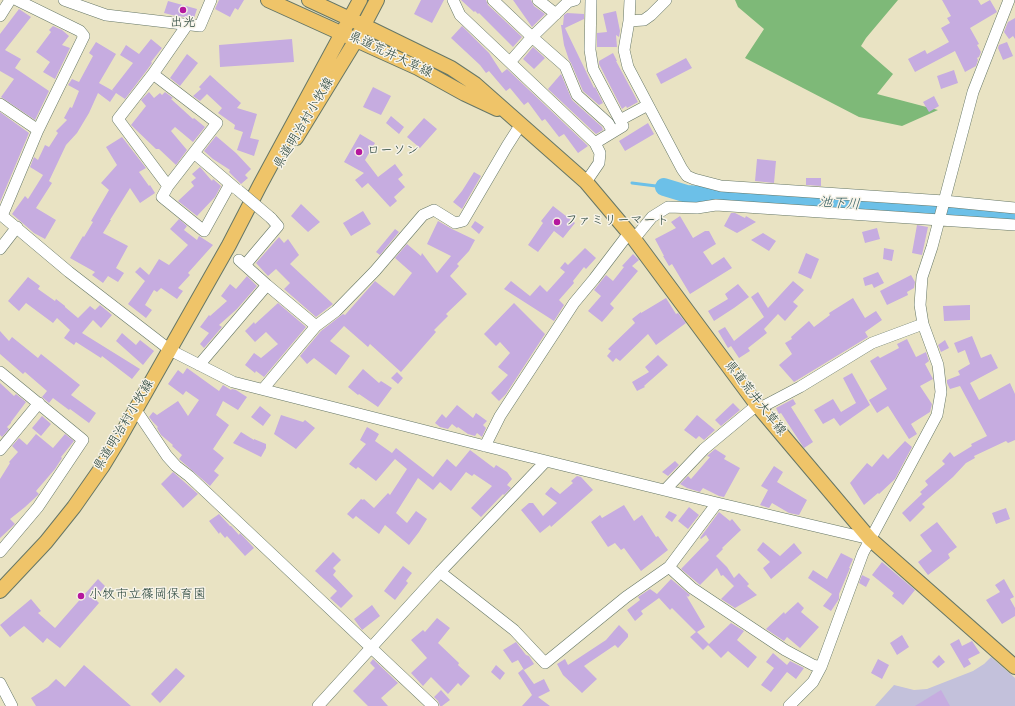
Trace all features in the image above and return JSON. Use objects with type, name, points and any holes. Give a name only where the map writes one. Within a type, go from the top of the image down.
[{"type":"main road","name":"県道荒井大草線","points":[[268,0],[418,68],[465,94],[510,116],[522,124],[586,182],[632,236],[758,406],[870,539],[1015,667]]},
{"type":"main road","name":"県道荒井大草線","points":[[309,0],[451,68],[475,84],[510,116]]},
{"type":"main road","name":"県道明治村小牧線","points":[[357,22],[360,0]]},
{"type":"main road","name":"県道明治村小牧線","points":[[0,591],[46,542],[74,507],[102,467],[136,410],[229,245],[266,188],[357,22],[377,0]]},
{"type":"street","points":[[0,16],[10,0]]},
{"type":"street","points":[[17,0],[80,31],[84,36],[38,130],[1,215],[69,272],[170,350],[233,382],[716,503],[870,539]]},
{"type":"street","points":[[64,0],[90,11],[106,15],[200,26],[211,0]]},
{"type":"street","points":[[453,0],[460,15],[595,143],[600,152],[600,163],[586,182]]},
{"type":"street","points":[[493,0],[532,38],[566,66],[577,95],[608,123],[613,132]]},
{"type":"street","points":[[538,0],[556,14]]},
{"type":"street","points":[[510,62],[568,2],[575,0]]},
{"type":"street","points":[[591,0],[590,50],[593,69],[623,126],[595,143]]},
{"type":"street","points":[[630,0],[629,21],[624,50],[628,68],[687,176],[721,186],[944,201],[1015,208]]},
{"type":"street","points":[[629,21],[644,20],[666,0]]},
{"type":"street","points":[[789,706],[813,682],[821,667],[856,571],[870,539],[937,415],[941,392],[938,364],[923,324],[920,305],[922,277],[939,220],[973,92],[1009,0]]},
{"type":"street","points":[[168,186],[118,119],[153,74],[187,25]]},
{"type":"street","points":[[153,74],[217,123],[168,186],[162,197],[204,231],[234,187]]},
{"type":"street","points":[[0,104],[38,130]]},
{"type":"street","points":[[620,120],[648,105]]},
{"type":"street","points":[[263,389],[316,326],[336,311],[375,271],[423,215],[434,210],[455,223],[463,220],[507,146],[522,124]]},
{"type":"street","points":[[194,153],[272,218],[278,226],[242,262],[316,326]]},
{"type":"street","points":[[485,446],[500,416],[574,302],[632,236],[652,217],[668,207],[697,208],[716,205],[1015,225]]},
{"type":"street","points":[[0,249],[17,228]]},
{"type":"street","points":[[199,364],[267,285]]},
{"type":"street","points":[[665,490],[704,449],[758,406],[800,387],[872,344],[923,324]]},
{"type":"street","points":[[0,372],[83,440],[38,507],[0,552]]},
{"type":"street","points":[[0,450],[39,403]]},
{"type":"street","points":[[136,410],[167,456],[176,466],[189,476],[433,706]]},
{"type":"street","points":[[318,706],[440,572],[546,461]]},
{"type":"street","points":[[440,572],[514,630],[545,663],[626,597],[669,566],[716,503]]},
{"type":"street","points":[[669,566],[692,588],[785,650],[813,665],[821,667]]},
{"type":"street","points":[[0,683],[12,706]]},
{"type":"shaded area","points":[[991,657],[1015,678],[1015,706],[875,706],[894,685],[914,690],[927,689],[973,671],[984,664]]},
{"type":"green space","points":[[735,0],[898,0],[861,46],[893,74],[877,94],[938,110],[902,126],[859,117],[745,58],[764,29],[738,7]]},
{"type":"building","points":[[219,0],[244,0],[238,10],[235,8],[230,17],[215,9]]},
{"type":"building","points":[[421,0],[444,0],[432,23],[414,14]]},
{"type":"building","points":[[461,0],[486,0],[488,5],[522,37],[513,47],[479,13],[474,12]]},
{"type":"building","points":[[513,0],[531,0],[534,6],[545,14],[532,27]]},
{"type":"building","points":[[942,0],[978,0],[981,5],[990,0],[997,12],[970,28],[979,44],[977,45],[981,52],[977,58],[978,60],[976,66],[965,72],[955,51],[915,72],[908,59],[925,50],[927,54],[949,42],[941,28],[950,23],[947,18],[951,16]]},
{"type":"building","points":[[168,1],[197,9],[194,18],[164,13]]},
{"type":"building","points":[[19,9],[31,17],[5,50],[21,59],[15,68],[49,91],[35,120],[1,97],[14,79],[0,71],[0,34]]},
{"type":"building","points":[[616,11],[620,31],[619,37],[616,35],[617,47],[597,47],[597,33],[607,32],[603,14]]},
{"type":"building","points":[[567,13],[584,14],[584,19],[565,28],[594,88],[595,87],[603,103],[599,105],[583,91],[569,60],[564,45],[561,25],[563,25],[564,15]]},
{"type":"building","points":[[1015,18],[1015,39],[1013,36],[1009,39],[1004,32],[1008,22]]},
{"type":"building","points":[[53,26],[62,30],[69,36],[62,45],[70,48],[55,79],[43,72],[50,62],[36,52],[51,32],[49,30]]},
{"type":"building","points":[[462,26],[489,53],[502,73],[507,69],[588,146],[578,153],[564,134],[559,137],[545,119],[542,121],[528,102],[524,105],[510,88],[506,91],[489,71],[486,73],[480,65],[451,38]]},
{"type":"building","points":[[151,39],[162,48],[125,99],[116,93],[110,102],[98,93],[89,113],[77,133],[66,145],[49,181],[52,183],[36,208],[56,220],[45,239],[34,233],[12,214],[25,196],[28,199],[43,175],[30,167],[34,157],[38,160],[45,145],[49,147],[58,133],[56,131],[67,120],[64,118],[70,107],[72,108],[79,91],[68,85],[72,79],[79,82],[93,56],[89,53],[96,42],[116,54],[99,83],[115,92],[112,90],[133,63],[120,55],[126,45],[139,54]]},
{"type":"building","points":[[292,39],[294,62],[220,67],[219,45]]},
{"type":"building","points":[[1007,42],[1013,56],[1003,60],[998,48],[999,45]]},
{"type":"building","points":[[533,47],[545,58],[534,69],[523,59]]},
{"type":"building","points":[[613,53],[638,102],[627,108],[626,106],[622,109],[599,64],[599,61]]},
{"type":"building","points":[[187,54],[198,63],[180,86],[170,78]]},
{"type":"building","points":[[686,58],[692,68],[661,84],[656,74]]},
{"type":"building","points":[[954,70],[958,83],[941,89],[937,76]]},
{"type":"building","points":[[561,74],[572,100],[602,127],[603,130],[596,134],[548,89]]},
{"type":"building","points":[[210,75],[241,103],[237,108],[257,114],[250,138],[259,140],[254,156],[237,150],[243,132],[234,129],[235,125],[218,113],[222,108],[207,94],[200,101],[193,96],[201,89],[199,87]]},
{"type":"building","points":[[373,87],[391,96],[381,115],[363,107]]},
{"type":"building","points":[[149,92],[154,98],[160,93],[162,95],[165,92],[173,98],[171,99],[193,119],[194,118],[205,127],[193,142],[175,127],[171,131],[187,150],[176,165],[159,149],[156,149],[131,125],[146,106],[141,100]]},
{"type":"building","points":[[934,96],[939,106],[929,112],[923,102]]},
{"type":"building","points":[[0,112],[29,133],[0,202]]},
{"type":"building","points":[[391,116],[404,127],[399,134],[386,123]]},
{"type":"building","points":[[424,118],[437,129],[420,148],[407,137]]},
{"type":"building","points":[[648,123],[654,134],[625,151],[619,141]]},
{"type":"building","points":[[360,134],[375,143],[365,160],[378,177],[395,164],[403,175],[398,179],[405,187],[394,197],[397,201],[390,207],[368,183],[362,188],[355,180],[364,173],[344,162]]},
{"type":"building","points":[[216,136],[236,153],[251,169],[245,175],[248,178],[241,184],[229,172],[230,170],[204,151]]},
{"type":"building","points":[[122,137],[146,168],[139,172],[155,193],[140,203],[130,188],[110,220],[103,233],[128,246],[116,268],[124,273],[118,282],[108,276],[103,283],[92,275],[95,272],[70,258],[93,222],[91,221],[109,190],[101,183],[117,165],[106,147]]},
{"type":"building","points":[[757,159],[776,161],[774,183],[755,181]]},
{"type":"building","points":[[200,167],[212,181],[213,179],[221,186],[215,197],[197,216],[178,201],[194,186],[191,182],[196,178],[192,174]]},
{"type":"building","points":[[474,172],[481,176],[462,209],[453,202]]},
{"type":"building","points":[[806,178],[821,178],[821,186],[806,185]]},
{"type":"building","points":[[301,204],[320,222],[308,232],[291,216]]},
{"type":"building","points":[[553,206],[575,223],[563,238],[554,231],[538,252],[528,245],[543,223],[541,221]]},
{"type":"building","points":[[363,211],[371,224],[351,236],[343,223]]},
{"type":"building","points":[[731,213],[735,213],[745,218],[746,216],[756,222],[737,233],[724,226]]},
{"type":"building","points":[[680,216],[693,238],[705,231],[709,231],[716,244],[703,252],[712,265],[724,257],[732,268],[690,294],[672,264],[669,266],[655,239],[676,228],[671,222]]},
{"type":"building","points":[[179,219],[187,226],[184,230],[197,240],[199,236],[213,245],[188,273],[190,275],[178,288],[183,291],[177,299],[161,288],[157,292],[154,290],[145,305],[152,310],[146,318],[128,304],[145,281],[135,272],[140,267],[149,275],[159,259],[169,265],[188,245],[170,229]]},
{"type":"building","points":[[438,221],[475,240],[469,251],[457,264],[459,266],[450,276],[467,294],[446,314],[448,316],[434,330],[436,332],[401,372],[370,344],[368,347],[344,326],[330,341],[350,356],[336,375],[314,358],[307,364],[300,356],[321,331],[343,314],[345,315],[375,281],[394,296],[412,273],[395,258],[407,244],[421,256],[422,253],[437,273],[451,256],[427,244]]},
{"type":"building","points":[[475,221],[484,227],[479,234],[471,227]]},
{"type":"building","points":[[917,225],[928,227],[922,255],[912,253]]},
{"type":"building","points":[[877,228],[880,239],[865,243],[862,232]]},
{"type":"building","points":[[395,229],[399,232],[380,255],[376,252]]},
{"type":"building","points":[[763,233],[776,241],[769,251],[751,240]]},
{"type":"building","points":[[279,237],[284,243],[288,239],[299,255],[290,264],[333,304],[316,317],[284,289],[290,283],[276,269],[268,276],[256,263]]},
{"type":"building","points":[[585,248],[596,258],[586,269],[584,267],[573,281],[574,283],[559,300],[564,305],[554,321],[504,289],[511,281],[530,296],[540,285],[547,292],[565,272],[560,268],[565,262],[568,265]]},
{"type":"building","points":[[884,248],[894,250],[892,261],[883,259]]},
{"type":"building","points":[[806,253],[819,259],[811,279],[798,273]]},
{"type":"building","points":[[633,254],[639,260],[632,266],[638,271],[610,304],[614,308],[602,322],[588,311],[601,296],[594,290],[606,275],[613,281],[624,267],[622,266]]},
{"type":"building","points":[[878,272],[884,283],[874,288],[872,284],[865,286],[863,278]]},
{"type":"building","points":[[911,275],[915,282],[914,288],[907,292],[908,295],[887,305],[880,291]]},
{"type":"building","points":[[247,276],[257,286],[237,309],[219,325],[222,327],[204,348],[200,344],[209,333],[200,327],[209,315],[210,316],[227,301],[221,296],[230,284],[236,289]]},
{"type":"building","points":[[28,277],[40,286],[38,289],[55,301],[56,299],[78,318],[90,306],[95,310],[100,305],[112,315],[101,328],[93,320],[82,333],[140,369],[132,379],[102,356],[101,358],[76,342],[74,345],[64,338],[70,330],[57,318],[53,323],[26,303],[19,311],[8,301]]},
{"type":"building","points":[[793,281],[804,290],[793,302],[798,306],[785,321],[778,314],[764,329],[767,333],[748,348],[750,351],[739,358],[731,346],[728,348],[718,331],[725,327],[734,341],[764,317],[751,297],[758,292],[768,308]]},
{"type":"building","points":[[738,284],[749,297],[714,321],[708,311],[728,299],[725,294]]},
{"type":"building","points":[[666,298],[676,314],[678,313],[686,323],[656,345],[648,334],[620,361],[616,358],[613,362],[607,356],[611,351],[608,349],[635,323],[632,319],[641,312]]},
{"type":"building","points":[[853,298],[865,318],[876,311],[882,320],[865,332],[868,337],[794,382],[779,365],[792,354],[785,343],[792,339],[791,337],[809,321],[814,327],[830,315],[829,313]]},
{"type":"building","points":[[278,303],[306,327],[264,377],[256,371],[255,373],[245,365],[254,353],[261,358],[278,344],[266,332],[255,342],[245,331]]},
{"type":"building","points":[[514,303],[545,334],[506,394],[499,401],[491,393],[508,375],[498,367],[510,353],[500,342],[496,346],[484,334]]},
{"type":"building","points":[[970,305],[970,320],[944,321],[943,306]]},
{"type":"building","points":[[0,331],[9,341],[12,337],[38,358],[41,354],[80,385],[71,395],[96,413],[89,423],[53,398],[49,403],[42,397],[47,391],[25,372],[23,374],[0,354]]},
{"type":"building","points":[[122,333],[136,345],[140,340],[154,351],[143,365],[116,341]]},
{"type":"building","points":[[972,336],[981,358],[991,354],[998,368],[970,383],[979,400],[1010,383],[1015,394],[1015,440],[1008,443],[1006,441],[974,456],[975,458],[966,463],[953,477],[922,504],[925,507],[910,522],[902,513],[922,494],[920,492],[928,485],[925,481],[945,464],[942,461],[950,452],[954,457],[972,446],[971,444],[987,436],[960,386],[950,389],[947,383],[947,380],[960,375],[958,371],[970,364],[965,350],[958,353],[954,343]]},
{"type":"building","points":[[907,339],[916,357],[926,352],[929,361],[925,364],[933,379],[920,386],[932,404],[930,412],[911,424],[917,434],[909,439],[888,406],[877,413],[869,400],[887,389],[870,361],[878,356],[880,358],[899,348],[897,344]]},
{"type":"building","points":[[945,340],[949,348],[941,352],[938,345]]},
{"type":"building","points":[[658,355],[668,365],[644,386],[645,387],[637,391],[632,382],[649,372],[645,367]]},
{"type":"building","points":[[187,368],[219,391],[223,385],[231,390],[236,390],[247,397],[238,410],[223,401],[216,415],[229,425],[213,449],[224,458],[214,471],[219,475],[210,486],[179,459],[182,455],[161,435],[157,428],[158,427],[149,417],[153,412],[157,415],[178,401],[188,416],[199,400],[186,391],[183,395],[168,384],[178,370],[183,374]]},
{"type":"building","points":[[363,369],[379,383],[381,381],[392,388],[378,407],[348,387]]},
{"type":"building","points":[[397,372],[403,378],[398,384],[391,378]]},
{"type":"building","points":[[852,373],[870,405],[840,426],[834,418],[823,424],[814,410],[833,399],[841,412],[856,403],[843,378]]},
{"type":"building","points":[[0,383],[14,396],[16,394],[26,402],[7,427],[9,429],[2,437],[0,435]]},
{"type":"building","points":[[793,399],[796,404],[791,407],[813,442],[804,448],[781,413],[779,414],[776,408]]},
{"type":"building","points":[[733,403],[740,410],[721,426],[715,420]]},
{"type":"building","points":[[457,405],[473,418],[476,413],[487,421],[483,425],[486,428],[482,437],[477,433],[475,436],[468,434],[452,424],[448,429],[440,427],[435,423],[442,414],[446,418]]},
{"type":"building","points":[[260,406],[271,415],[263,426],[251,417]]},
{"type":"building","points":[[281,415],[303,422],[305,420],[315,428],[296,449],[274,434]]},
{"type":"building","points":[[697,415],[715,430],[704,440],[699,436],[696,439],[684,430]]},
{"type":"building","points":[[42,416],[51,424],[41,436],[32,428]]},
{"type":"building","points":[[367,427],[379,434],[375,441],[392,453],[396,448],[433,477],[447,459],[456,467],[470,450],[494,468],[496,465],[507,472],[512,479],[507,485],[511,488],[504,495],[503,494],[481,517],[471,508],[492,486],[474,474],[472,476],[466,472],[451,491],[440,482],[433,490],[418,478],[396,513],[407,523],[416,511],[427,519],[419,532],[409,545],[385,525],[379,534],[356,516],[353,519],[347,514],[361,499],[364,499],[374,508],[388,493],[390,495],[407,469],[395,459],[376,481],[358,467],[356,469],[349,464],[366,444],[360,440]]},
{"type":"building","points":[[241,432],[254,440],[266,444],[266,448],[261,457],[233,443]]},
{"type":"building","points":[[36,434],[53,448],[65,434],[74,441],[61,457],[62,458],[55,469],[36,491],[39,494],[10,519],[15,524],[0,538],[0,479],[10,463],[9,462],[18,452],[12,446],[19,438],[27,445]]},
{"type":"building","points":[[905,441],[912,447],[895,479],[879,494],[878,493],[864,505],[850,483],[867,463],[872,467],[883,454],[888,459]]},
{"type":"building","points":[[715,449],[726,456],[724,459],[740,468],[724,497],[703,488],[700,492],[680,484],[688,476],[691,479],[710,457],[707,456]]},
{"type":"building","points":[[675,461],[679,465],[668,476],[662,472]]},
{"type":"building","points":[[774,466],[783,472],[777,482],[807,500],[799,515],[789,513],[772,503],[769,508],[760,505],[768,490],[761,486]]},
{"type":"building","points":[[173,472],[198,494],[183,508],[161,484]]},
{"type":"building","points":[[577,476],[581,477],[593,490],[551,527],[550,525],[540,533],[521,510],[529,503],[533,503],[543,516],[557,503],[545,494],[551,487],[560,494],[573,483],[571,481]]},
{"type":"building","points":[[624,505],[634,521],[642,515],[656,537],[658,536],[668,550],[641,571],[624,548],[621,550],[615,543],[608,547],[591,522],[600,515],[602,518]]},
{"type":"building","points":[[689,507],[699,515],[688,529],[678,521]]},
{"type":"building","points":[[1006,508],[1010,519],[996,524],[992,513]]},
{"type":"building","points":[[669,511],[677,515],[672,522],[665,517]]},
{"type":"building","points":[[719,512],[730,521],[732,519],[741,530],[722,548],[723,549],[716,556],[727,567],[734,578],[739,573],[749,584],[747,586],[757,595],[735,608],[721,599],[734,586],[723,575],[721,576],[717,568],[700,585],[681,569],[709,540],[706,535],[701,539],[700,538]]},
{"type":"building","points":[[219,514],[254,548],[245,556],[227,536],[225,538],[220,532],[219,534],[209,521]]},
{"type":"building","points":[[937,522],[957,547],[948,554],[950,558],[928,575],[918,562],[932,551],[920,535]]},
{"type":"building","points":[[763,542],[780,556],[794,543],[802,553],[771,579],[763,568],[770,562],[757,550]]},
{"type":"building","points":[[333,552],[341,560],[333,568],[336,571],[333,575],[353,596],[341,608],[330,598],[337,591],[315,571]]},
{"type":"building","points":[[841,553],[853,559],[839,594],[839,599],[831,611],[823,606],[832,594],[808,578],[813,570],[827,579]]},
{"type":"building","points":[[882,562],[915,590],[903,605],[892,596],[894,593],[872,575]]},
{"type":"building","points":[[403,566],[412,573],[406,581],[408,583],[395,600],[384,591]]},
{"type":"building","points":[[862,575],[870,579],[866,587],[859,583]]},
{"type":"building","points":[[98,579],[105,586],[95,599],[99,603],[60,648],[47,638],[43,643],[24,626],[10,637],[0,625],[31,599],[41,611],[38,613],[55,628]]},
{"type":"building","points":[[671,579],[690,595],[688,597],[686,595],[705,627],[697,632],[709,644],[703,650],[690,637],[696,632],[672,608],[670,610],[659,598],[641,611],[643,614],[635,621],[627,610],[640,600],[638,597],[650,589],[657,594]]},
{"type":"building","points":[[1004,579],[1014,597],[1010,599],[1015,608],[1015,616],[1002,624],[986,600],[1000,592],[995,585]]},
{"type":"building","points":[[798,602],[804,608],[801,612],[819,627],[800,648],[787,637],[784,641],[766,629],[784,612],[785,614]]},
{"type":"building","points":[[372,605],[380,616],[362,630],[354,619]]},
{"type":"building","points":[[437,618],[450,628],[438,643],[470,676],[461,686],[458,683],[448,694],[431,677],[423,686],[411,673],[427,658],[411,640],[423,630],[425,632]]},
{"type":"building","points":[[731,623],[744,631],[737,640],[757,657],[748,668],[728,651],[721,658],[708,645]]},
{"type":"building","points":[[619,625],[628,634],[628,637],[618,648],[615,645],[584,666],[597,679],[582,693],[563,675],[557,664],[565,659],[568,665],[606,640]]},
{"type":"building","points":[[902,635],[909,647],[897,655],[890,643]]},
{"type":"building","points":[[959,639],[962,646],[972,641],[980,653],[968,659],[971,664],[964,668],[950,644]]},
{"type":"building","points":[[516,642],[534,664],[524,670],[518,660],[512,663],[503,650]]},
{"type":"building","points":[[773,653],[787,665],[790,661],[804,668],[796,679],[787,672],[771,692],[761,685],[774,668],[766,662]]},
{"type":"building","points":[[939,655],[945,662],[938,668],[932,662]]},
{"type":"building","points":[[373,659],[398,683],[381,698],[388,706],[368,706],[353,691],[375,668],[370,663]]},
{"type":"building","points":[[878,659],[889,665],[882,679],[871,673]]},
{"type":"building","points":[[84,665],[131,706],[36,706],[31,698],[48,687],[56,679],[65,687]]},
{"type":"building","points":[[496,665],[505,673],[500,680],[491,672]]},
{"type":"building","points":[[176,668],[185,676],[160,703],[151,694]]},
{"type":"building","points":[[523,669],[534,684],[544,679],[550,691],[538,697],[550,706],[522,706],[532,695],[518,673]]},
{"type":"building","points":[[441,690],[450,700],[440,706],[434,697]]},
{"type":"building","points":[[941,690],[950,706],[915,706]]},
{"type":"waterway","points":[[632,183],[664,187]]},
{"type":"waterway","name":"池下川","points":[[664,187],[687,194],[1015,218]]},
{"type":"place","name":"出光","points":[[183,10]]},
{"type":"place","name":"ローソン","points":[[359,152]]},
{"type":"place","name":"ファミリーマート","points":[[557,222]]},
{"type":"place","name":"小牧市立篠岡保育園","points":[[81,596]]}]
